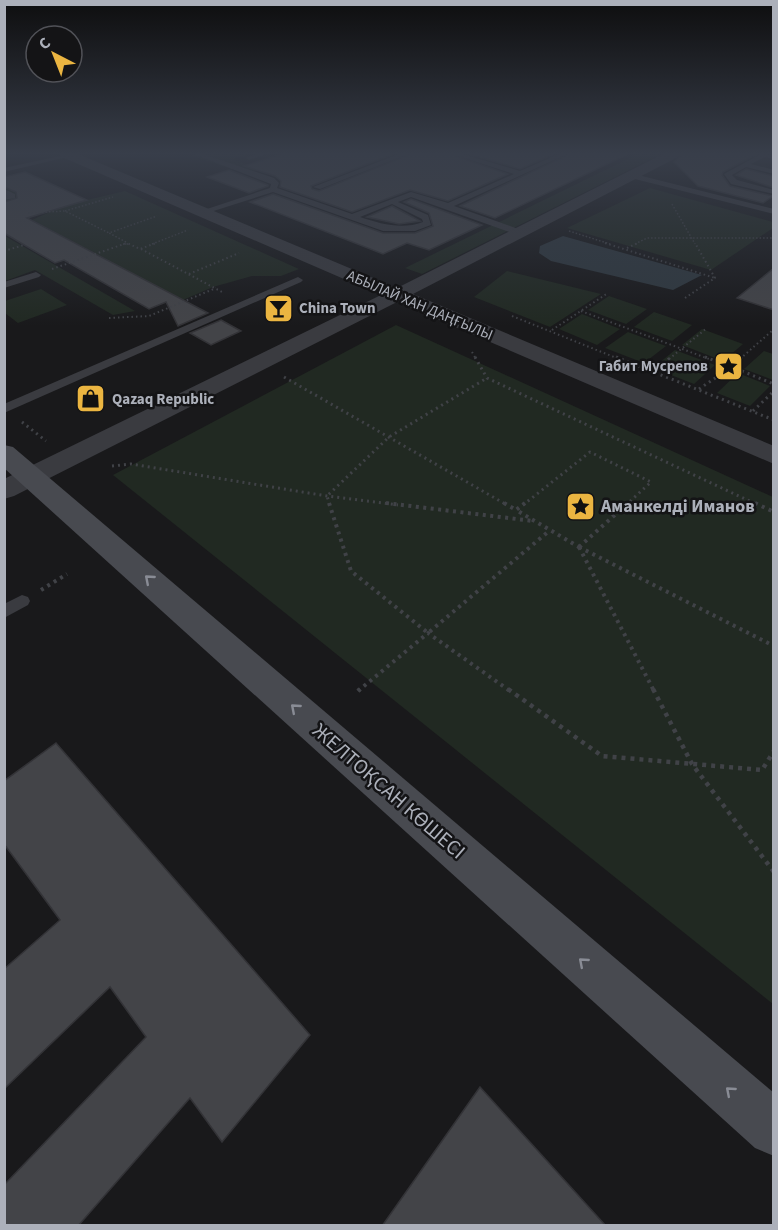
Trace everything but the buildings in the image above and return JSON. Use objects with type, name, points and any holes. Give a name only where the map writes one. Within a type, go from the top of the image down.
[{"type":"main road","name":"ЖЕЛТОҚСАН КӨШЕСІ","points":[[13,473],[774,1129]]},
{"type":"street","name":"АБЫЛАЙ ХАН ДАҢҒЫЛЫ","points":[[200,211],[774,456]]},
{"type":"street","points":[[13,473],[397,295],[558,211]]},
{"type":"lane","points":[[204,213],[208,211]]},
{"type":"lane","points":[[338,211],[383,228],[415,228],[429,223],[425,217],[413,211]]},
{"type":"lane","points":[[353,217],[367,211]]},
{"type":"lane","points":[[456,211],[518,232]]},
{"type":"lane","points":[[4,285],[36,275]]},
{"type":"lane","points":[[4,409],[298,280]]},
{"type":"lane","points":[[4,612],[22,601]]},
{"type":"path","points":[[28,213],[58,211]]},
{"type":"path","points":[[66,211],[245,303]]},
{"type":"path","points":[[676,211],[715,278]]},
{"type":"path","points":[[109,233],[158,216]]},
{"type":"path","points":[[140,249],[189,230]]},
{"type":"path","points":[[567,230],[715,278]]},
{"type":"path","points":[[627,248],[647,238],[774,238]]},
{"type":"path","points":[[36,275],[127,243]]},
{"type":"path","points":[[4,251],[24,245]]},
{"type":"path","points":[[188,274],[239,254]]},
{"type":"path","points":[[685,298],[715,278]]},
{"type":"path","points":[[109,318],[149,316],[216,288]]},
{"type":"path","points":[[551,330],[608,293]]},
{"type":"path","points":[[581,311],[718,362],[736,362],[774,329]]},
{"type":"path","points":[[506,314],[774,420]]},
{"type":"path","points":[[653,371],[707,328]]},
{"type":"path","points":[[471,351],[487,378],[774,512]]},
{"type":"path","points":[[718,362],[727,370],[742,371],[774,384]]},
{"type":"path","points":[[736,362],[742,371]]},
{"type":"path","points":[[698,390],[727,370]]},
{"type":"path","points":[[275,372],[549,531],[774,645]]},
{"type":"path","points":[[327,496],[389,437],[487,378]]},
{"type":"path","points":[[753,411],[774,391]]},
{"type":"path","points":[[516,510],[590,452],[651,482],[579,547]]},
{"type":"path","points":[[108,466],[131,464],[327,496],[537,522]]},
{"type":"path","points":[[327,496],[351,571],[428,633],[603,756],[762,770],[774,751]]},
{"type":"path","points":[[358,691],[549,531]]},
{"type":"path","points":[[579,547],[692,764],[774,872]]},
{"type":"path","points":[[22,601],[67,574]]},
{"type":"shaded area","points":[[51,211],[171,211],[299,269],[281,276],[252,276],[213,287],[183,300],[32,220]]},
{"type":"shaded area","points":[[521,211],[547,211],[422,274],[405,268]]},
{"type":"shaded area","points":[[601,211],[735,211],[773,222],[773,228],[711,270],[567,228]]},
{"type":"shaded area","points":[[5,236],[135,311],[113,315],[35,270],[5,281]]},
{"type":"shaded area","points":[[563,236],[702,275],[673,290],[551,261],[539,253],[540,246]]},
{"type":"shaded area","points":[[507,271],[601,294],[550,327],[474,297]]},
{"type":"shaded area","points":[[41,289],[67,305],[18,323],[5,313],[5,301]]},
{"type":"shaded area","points":[[609,296],[647,309],[626,324],[588,310]]},
{"type":"shaded area","points":[[654,312],[692,325],[672,341],[634,327]]},
{"type":"shaded area","points":[[582,314],[620,329],[597,345],[559,329]]},
{"type":"shaded area","points":[[396,325],[773,497],[773,1004],[113,475]]},
{"type":"shaded area","points":[[702,329],[743,344],[723,361],[682,345]]},
{"type":"shaded area","points":[[628,332],[666,346],[644,363],[605,348]]},
{"type":"shaded area","points":[[675,350],[715,365],[694,384],[653,368]]},
{"type":"shaded area","points":[[764,351],[773,354],[773,380],[744,369]]},
{"type":"shaded area","points":[[738,373],[770,386],[750,406],[717,393]]},
{"type":"place","name":"China Town","points":[[278,308]]},
{"type":"place","name":"Габит Мусрепов","points":[[729,366]]},
{"type":"place","name":"Qazaq Republic","points":[[91,399]]},
{"type":"place","name":"Аманкелді Иманов","points":[[580,506]]}]
